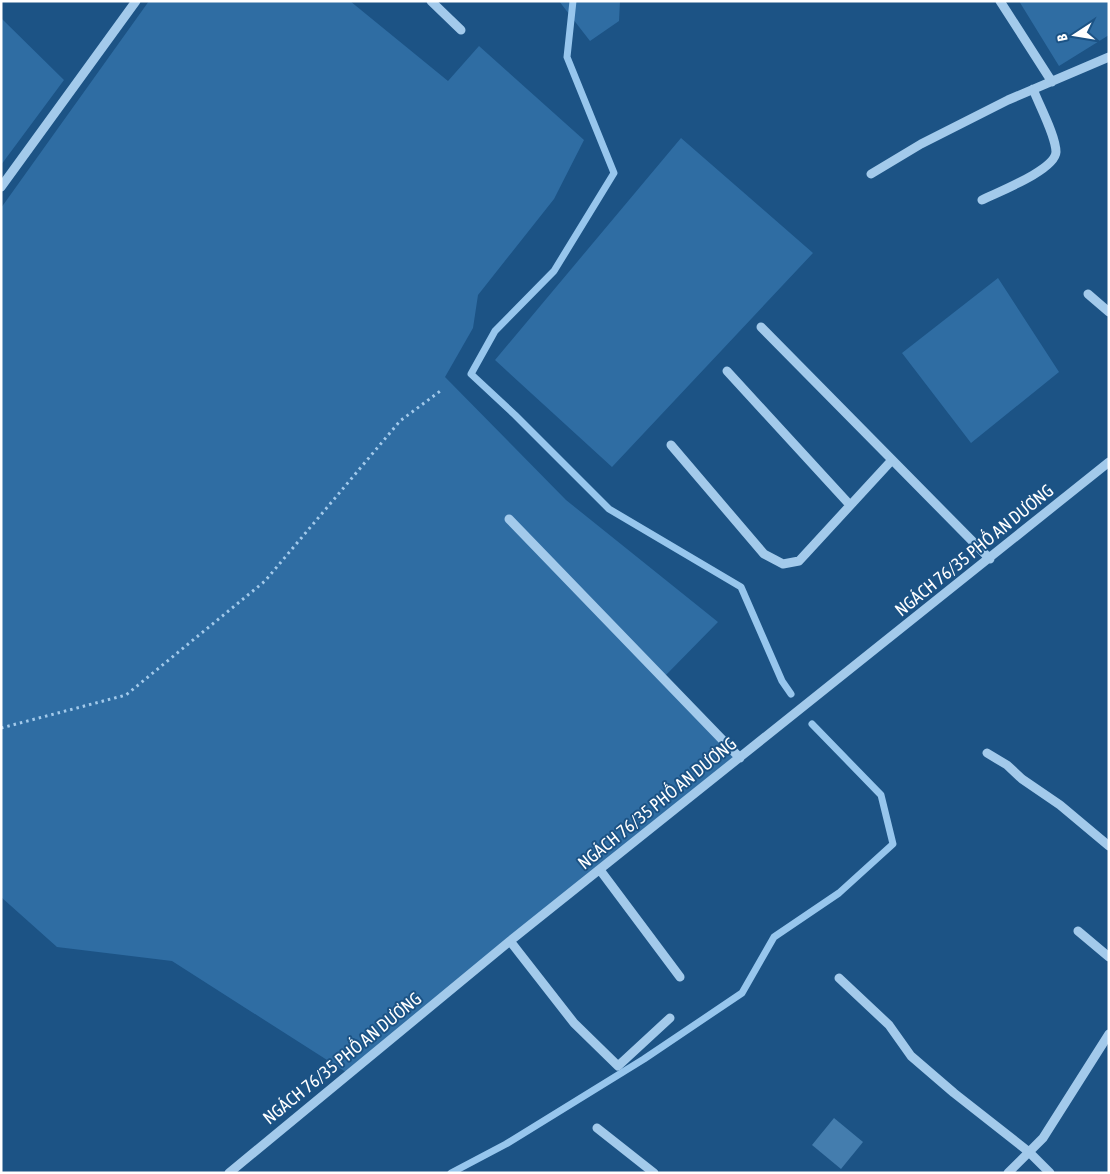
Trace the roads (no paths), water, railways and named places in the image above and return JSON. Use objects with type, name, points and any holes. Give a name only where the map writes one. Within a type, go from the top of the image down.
[{"type":"street","points":[[1,187],[136,1]]},
{"type":"street","points":[[431,1],[461,30]]},
{"type":"street","points":[[1000,1],[1052,82]]},
{"type":"street","points":[[871,174],[930,140],[1008,100],[1109,57]]},
{"type":"street","points":[[982,200],[1042,170],[1053,162],[1056,152],[1053,140],[1033,89]]},
{"type":"street","points":[[1088,294],[1109,312]]},
{"type":"street","points":[[761,327],[990,559]]},
{"type":"street","points":[[727,371],[850,505]]},
{"type":"street","points":[[671,445],[764,554],[782,564],[799,561],[892,460]]},
{"type":"street","name":"NGÁCH 76/35 PHỐ AN DƯƠNG","points":[[228,1173],[510,941],[1109,462]]},
{"type":"street","points":[[509,519],[740,758]]},
{"type":"street","points":[[986,753],[1008,766],[1022,779],[1060,805],[1109,846]]},
{"type":"street","points":[[600,870],[680,977]]},
{"type":"street","points":[[1078,931],[1109,957]]},
{"type":"street","points":[[510,941],[574,1022],[618,1066],[670,1018]]},
{"type":"street","points":[[839,978],[889,1025],[911,1056],[954,1093],[1030,1152],[1050,1173]]},
{"type":"street","points":[[1008,1173],[1043,1138],[1109,1034]]},
{"type":"street","points":[[597,1128],[654,1173]]},
{"type":"waterway","points":[[573,1],[567,57],[614,173],[554,271],[495,331],[471,374],[609,509],[741,587],[782,681],[791,694]]},
{"type":"waterway","points":[[451,1173],[506,1144],[644,1059],[742,993],[774,937],[839,893],[893,844],[881,795],[812,724]]}]
